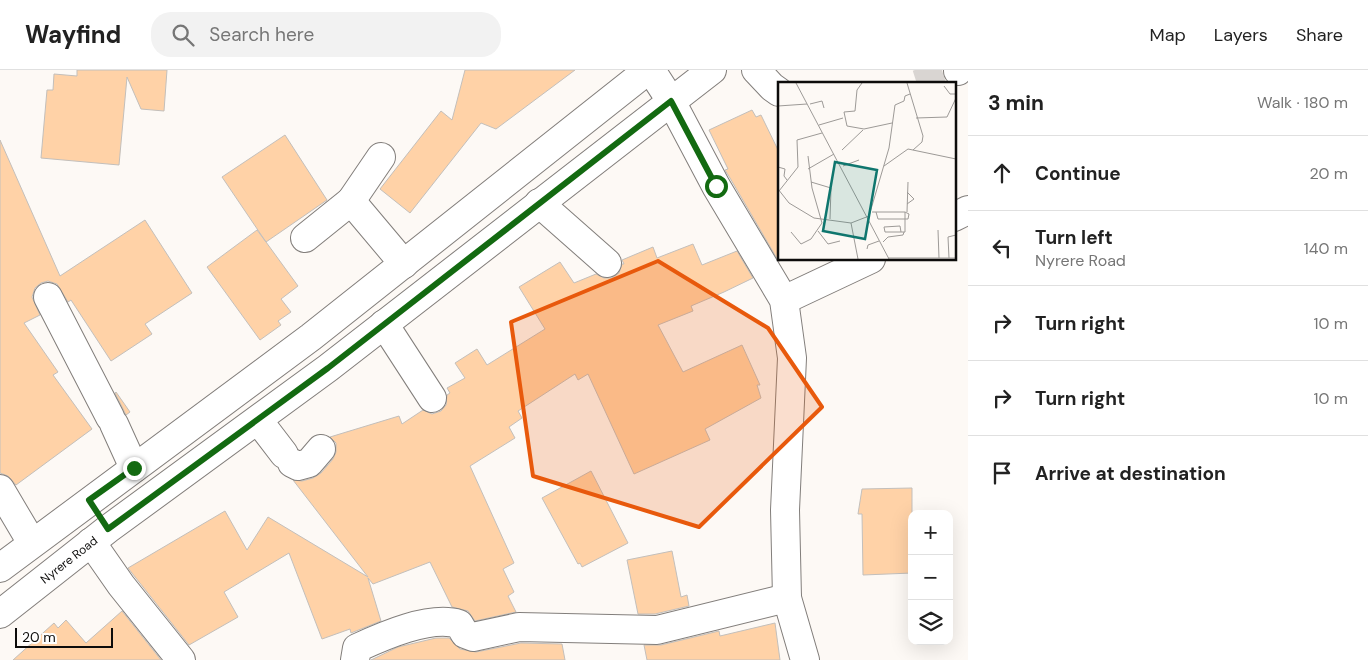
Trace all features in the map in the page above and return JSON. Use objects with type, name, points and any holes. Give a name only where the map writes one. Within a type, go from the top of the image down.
[{"type":"main road","points":[[0,568],[89,500],[311,337],[650,70],[671,101],[716,186],[784,300],[792,358],[785,510],[787,598],[804,660]]},
{"type":"main road","name":"Nyrere Road","points":[[0,614],[99,536],[258,420],[384,324],[712,70]]},
{"type":"main road","points":[[756,70],[778,91]]},
{"type":"main road","points":[[305,238],[351,201],[381,157]]},
{"type":"main road","points":[[351,201],[404,264]]},
{"type":"main road","points":[[539,203],[607,263]]},
{"type":"main road","points":[[956,216],[968,210]]},
{"type":"main road","points":[[784,300],[869,260]]},
{"type":"main road","points":[[48,297],[112,420],[134,468]]},
{"type":"main road","points":[[384,324],[432,398]]},
{"type":"main road","points":[[258,420],[288,458],[298,466],[309,463],[321,449]]},
{"type":"main road","points":[[0,489],[32,543]]},
{"type":"main road","points":[[89,500],[99,536],[121,585],[182,660]]},
{"type":"main road","points":[[355,660],[357,648],[392,632],[433,623],[459,624],[465,634],[473,637],[518,627],[657,630],[787,598]]},
{"type":"highlighted area","points":[[658,261],[768,328],[822,407],[699,527],[533,476],[511,322]]},
{"type":"building","points":[[77,70],[167,70],[164,111],[141,109],[127,77],[119,165],[41,158],[47,90],[53,90],[54,74],[77,76]]},
{"type":"building","points":[[465,70],[575,70],[496,129],[481,123],[410,213],[380,189],[441,111],[452,120]]},
{"type":"building","points":[[752,110],[756,117],[761,115],[778,150],[779,262],[725,170],[728,169],[709,130]]},
{"type":"building","points":[[285,135],[327,200],[266,242],[222,177]]},
{"type":"building","points":[[0,140],[60,276],[145,220],[192,293],[145,324],[152,334],[111,361],[71,300],[68,302],[57,284],[48,281],[41,283],[35,288],[32,297],[40,315],[24,323],[58,372],[53,375],[92,429],[16,485],[8,476],[0,473]]},
{"type":"building","points":[[257,230],[298,286],[281,299],[291,312],[278,321],[281,325],[260,340],[207,267]]},
{"type":"building","points":[[693,244],[702,265],[737,251],[753,278],[691,306],[693,311],[658,325],[683,372],[742,345],[760,385],[757,385],[761,398],[705,429],[710,440],[634,474],[588,374],[578,380],[575,374],[518,411],[522,418],[509,427],[515,438],[470,466],[514,563],[503,569],[514,592],[508,596],[516,612],[475,621],[468,611],[452,607],[430,562],[373,584],[368,578],[381,621],[351,633],[350,629],[322,639],[289,553],[224,592],[238,617],[189,645],[128,568],[225,511],[247,550],[268,517],[368,577],[293,480],[302,481],[313,478],[321,473],[333,459],[336,452],[336,443],[330,437],[399,416],[402,424],[423,410],[432,414],[441,411],[446,405],[447,395],[450,393],[447,388],[465,378],[455,363],[477,349],[487,365],[545,329],[519,287],[560,262],[574,283],[596,274],[604,278],[612,278],[619,273],[622,264],[624,264],[622,260],[653,247],[657,258]]},
{"type":"building","points":[[115,393],[130,412],[126,415]]},
{"type":"building","points":[[591,471],[628,543],[582,567],[580,563],[578,564],[542,498]]},
{"type":"building","points":[[912,488],[912,510],[908,510],[908,573],[863,575],[862,514],[858,514],[862,489]]},
{"type":"building","points":[[672,551],[681,597],[687,595],[689,606],[655,614],[638,614],[627,560]]},
{"type":"building","points":[[122,611],[161,660],[13,660],[54,623],[58,628],[66,620],[86,643]]},
{"type":"building","points":[[775,623],[780,660],[647,660],[644,645],[661,645],[719,631],[720,636]]},
{"type":"building","points":[[436,638],[449,638],[460,649],[476,652],[521,643],[562,644],[565,660],[371,660],[398,647]]},
{"type":"tunnel","points":[[923,82],[958,71]]},
{"type":"route","points":[[134,468],[89,500],[108,529],[328,368],[671,101],[716,186]]}]
